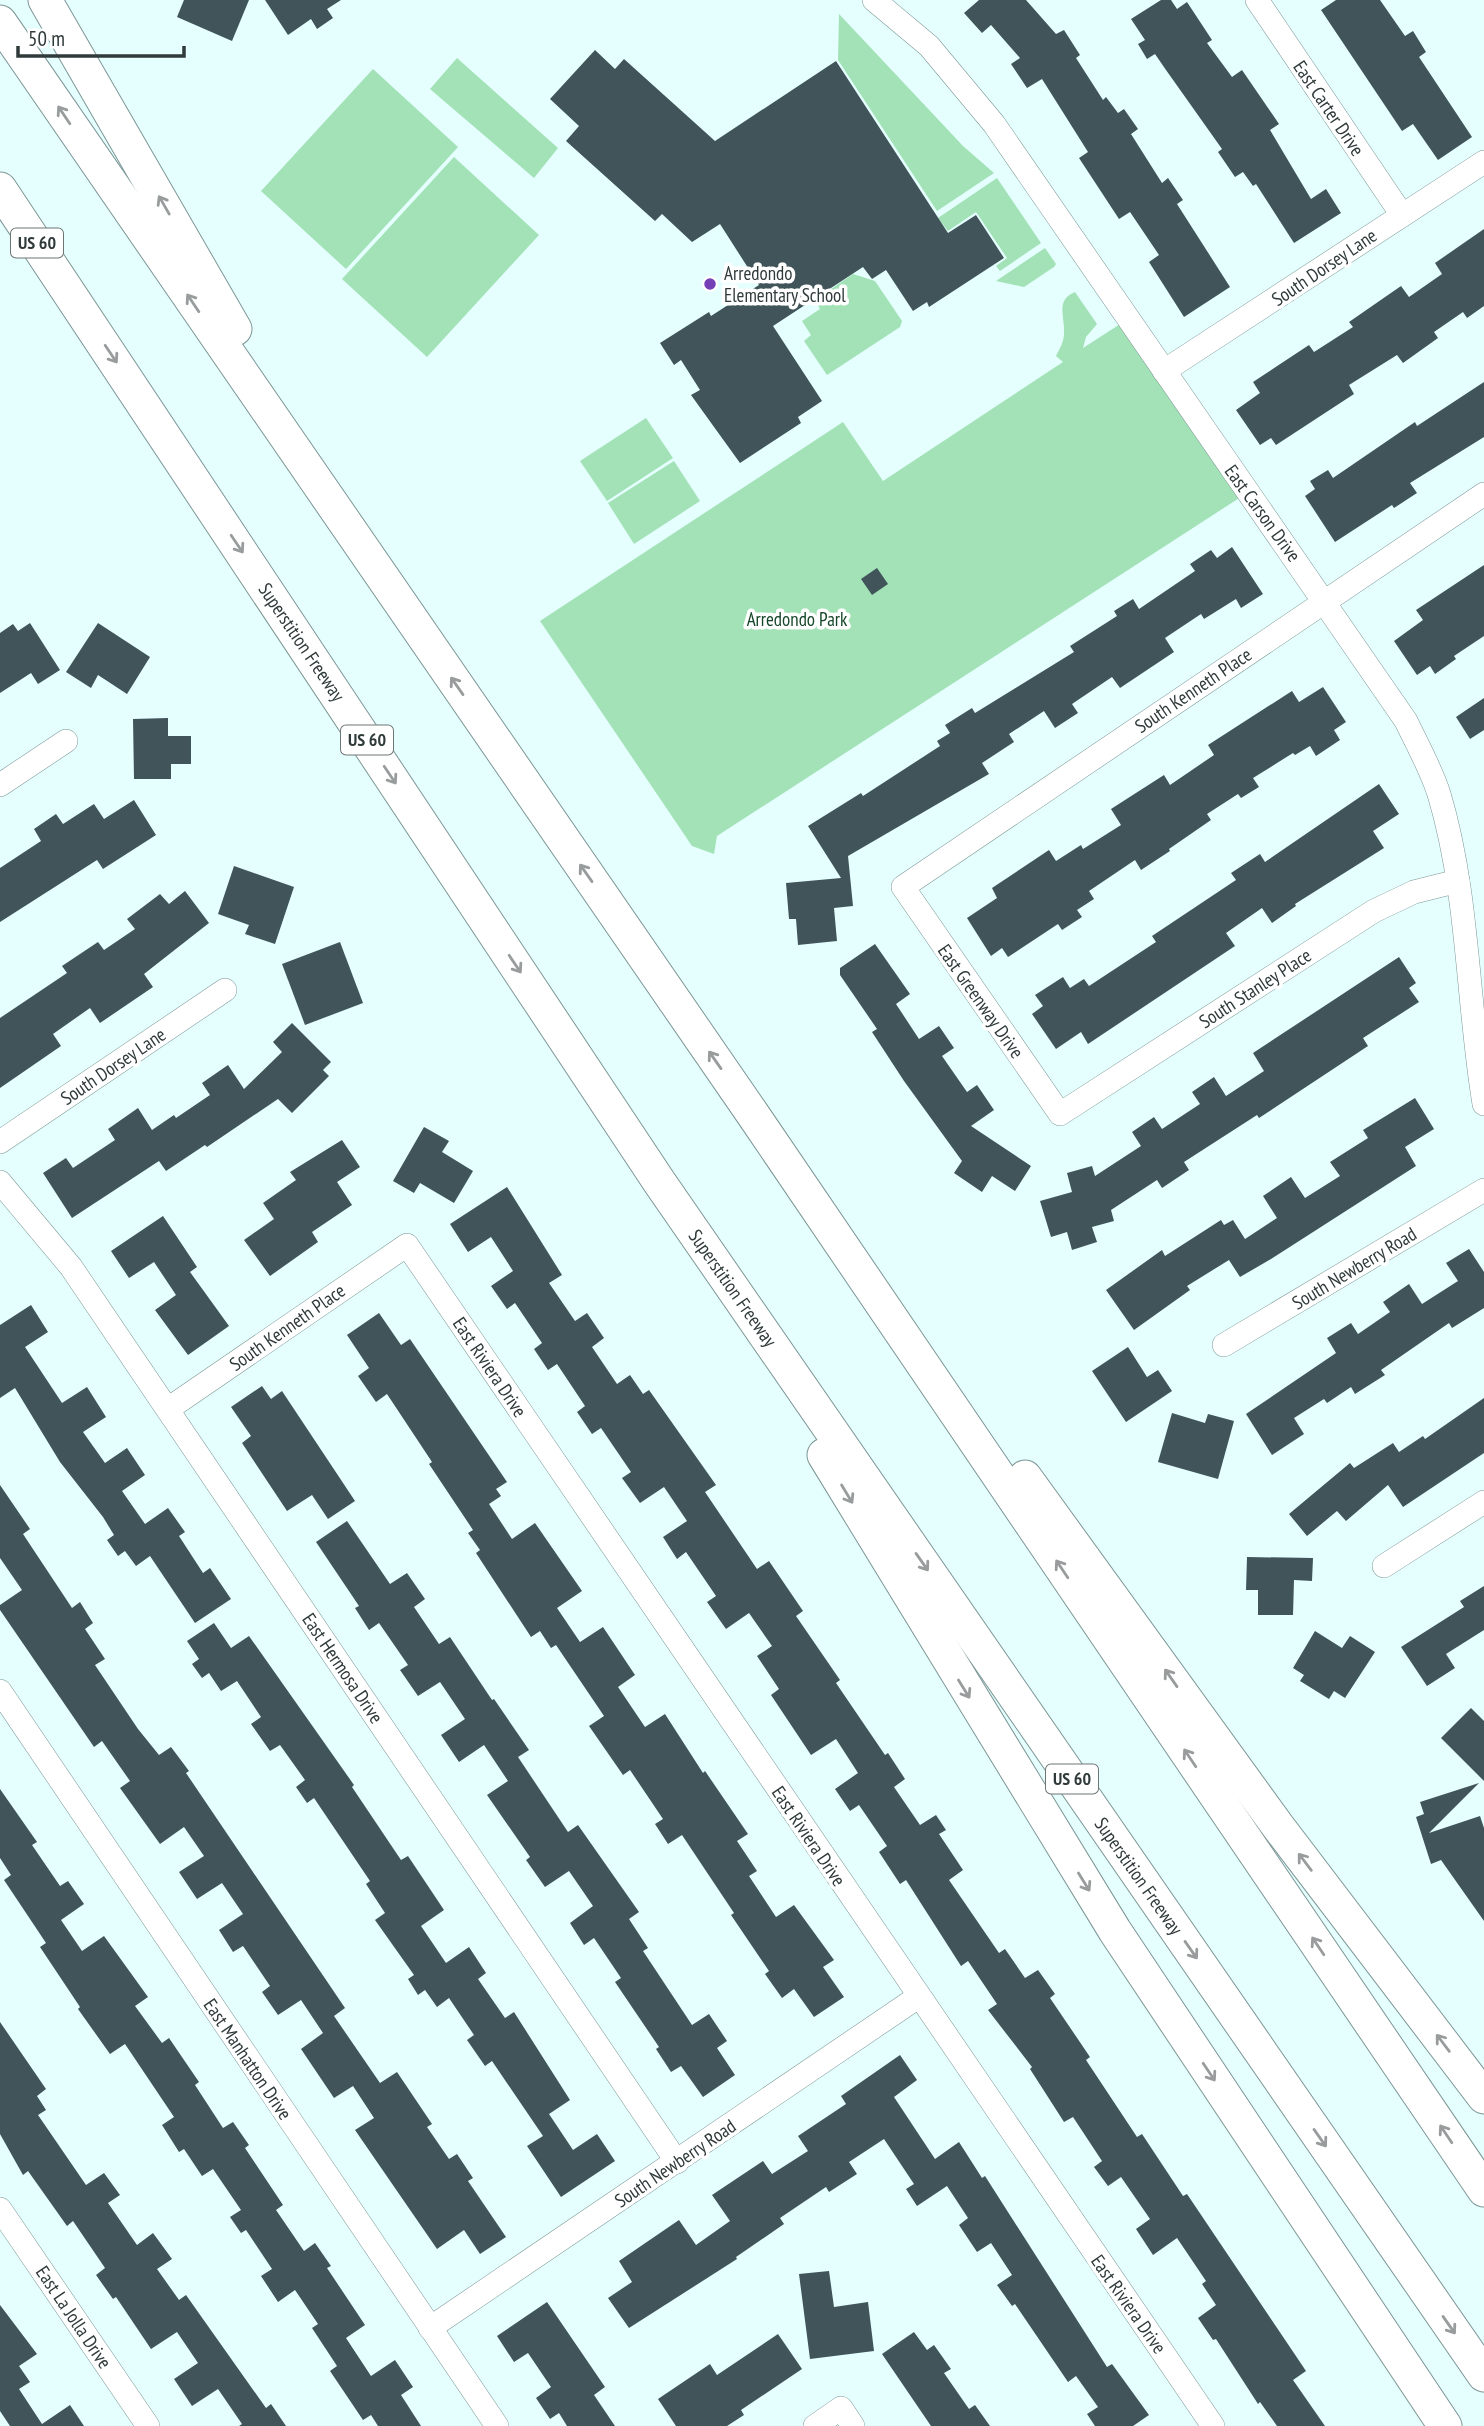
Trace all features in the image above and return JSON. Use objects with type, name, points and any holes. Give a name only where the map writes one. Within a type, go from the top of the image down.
[{"type":"highway","points":[[45,0],[356,541]]},
{"type":"highway","points":[[0,22],[754,1116],[1484,2190]]},
{"type":"highway","name":"Superstition Freeway","points":[[0,189],[660,1183],[1484,2375]]},
{"type":"highway","points":[[0,208],[74,298]]},
{"type":"highway","points":[[754,1116],[1088,1562],[1277,1825],[1484,2097]]},
{"type":"highway","points":[[660,1183],[945,1658],[1115,1931],[1445,2426]]},
{"type":"street","name":"East Carson Drive","points":[[874,0],[929,46],[994,124],[1406,721],[1438,792],[1458,881],[1484,1104]]},
{"type":"street","name":"East Carter Drive","points":[[1257,0],[1402,215]]},
{"type":"street","name":"South Dorsey Lane","points":[[1164,372],[1484,162]]},
{"type":"street","name":"South Kenneth Place","points":[[903,887],[1484,494]]},
{"type":"street","points":[[0,785],[66,741]]},
{"type":"street","name":"South Stanley Place","points":[[1060,1114],[1374,911],[1414,892],[1458,881]]},
{"type":"street","name":"East Greenway Drive","points":[[903,887],[1060,1114]]},
{"type":"street","name":"South Dorsey Lane","points":[[0,1142],[225,990]]},
{"type":"street","name":"East Hermosa Drive","points":[[0,1182],[71,1267],[677,2162]]},
{"type":"street","name":"South Newberry Road","points":[[1224,1345],[1484,1190]]},
{"type":"street","name":"South Kenneth Place","points":[[168,1409],[407,1245]]},
{"type":"street","name":"East Riviera Drive","points":[[407,1245],[1213,2426]]},
{"type":"street","points":[[1384,1566],[1484,1502]]},
{"type":"street","name":"East Manhatton Drive","points":[[0,1691],[498,2426]]},
{"type":"street","name":"South Newberry Road","points":[[430,2328],[918,1997]]},
{"type":"street","name":"East La Jolla Drive","points":[[0,2208],[148,2426]]},
{"type":"street","points":[[815,2426],[847,2417]]},
{"type":"green space","points":[[839,14],[963,146],[994,173],[937,211],[838,60]]},
{"type":"green space","points":[[457,58],[558,148],[534,178],[430,89]]},
{"type":"green space","points":[[373,69],[458,147],[346,269],[261,191]]},
{"type":"green space","points":[[454,157],[539,235],[427,357],[342,279]]},
{"type":"green space","points":[[997,178],[1041,243],[1000,271],[996,266],[1007,258],[976,212],[948,231],[938,218]]},
{"type":"green space","points":[[1045,248],[1056,264],[1054,267],[1024,287],[996,281]]},
{"type":"green space","points":[[853,274],[875,281],[902,321],[900,327],[827,375],[804,341],[811,335],[802,321],[820,309],[815,300]]},
{"type":"green space","name":"Arredondo Park","points":[[1075,292],[1097,324],[1086,337],[1083,348],[1128,319],[1247,493],[717,836],[714,854],[692,846],[540,621],[843,422],[883,481],[1063,362],[1056,356],[1064,336],[1063,304],[1069,295]]},
{"type":"green space","points":[[646,418],[673,458],[607,501],[580,461]]},
{"type":"green space","points":[[674,461],[700,501],[634,544],[608,503]]},
{"type":"building","points":[[184,0],[249,0],[232,41],[177,17]]},
{"type":"building","points":[[265,0],[341,0],[327,9],[333,18],[317,29],[311,19],[288,35]]},
{"type":"building","points":[[979,0],[1026,0],[1056,34],[1064,30],[1080,55],[1076,58],[1103,100],[1106,97],[1118,113],[1124,109],[1138,129],[1131,134],[1162,183],[1168,178],[1183,200],[1177,204],[1230,287],[1184,317],[1149,262],[1159,255],[1130,212],[1119,219],[1079,158],[1088,152],[1042,79],[1027,88],[1011,64],[1020,58],[991,25],[982,33],[964,13]]},
{"type":"building","points":[[1161,0],[1171,0],[1177,9],[1187,2],[1212,40],[1207,43],[1232,77],[1242,70],[1279,124],[1270,130],[1311,199],[1326,189],[1341,213],[1294,243],[1256,184],[1253,186],[1243,172],[1235,177],[1218,152],[1222,149],[1155,54],[1147,59],[1138,44],[1145,40],[1131,19]]},
{"type":"building","points":[[1336,0],[1380,0],[1405,36],[1413,31],[1426,52],[1419,57],[1472,137],[1438,160],[1413,124],[1402,131],[1321,10]]},
{"type":"building","points":[[595,50],[615,69],[624,59],[715,141],[836,61],[948,233],[976,215],[1004,258],[929,307],[927,302],[913,311],[886,270],[872,279],[863,267],[773,326],[822,401],[798,417],[801,423],[740,463],[691,395],[700,390],[681,360],[674,365],[660,343],[709,312],[711,316],[759,285],[720,224],[692,242],[662,214],[655,221],[566,141],[579,126],[550,99]]},
{"type":"building","points":[[1484,229],[1484,306],[1467,318],[1463,312],[1434,332],[1438,338],[1403,363],[1397,355],[1349,385],[1354,394],[1276,445],[1271,438],[1260,445],[1236,410],[1260,393],[1253,382],[1309,345],[1314,352],[1353,327],[1349,322],[1401,286],[1409,297],[1442,274],[1435,263]]},
{"type":"building","points":[[1484,382],[1484,437],[1410,483],[1417,493],[1394,508],[1392,505],[1335,542],[1305,496],[1315,489],[1310,481],[1328,470],[1333,478],[1415,422],[1417,426]]},
{"type":"building","points":[[1232,547],[1263,594],[1241,608],[1236,599],[1204,619],[1201,614],[1165,638],[1174,652],[1120,688],[1112,677],[1072,704],[1078,713],[1055,728],[1044,711],[1009,734],[1014,742],[982,763],[989,774],[848,856],[853,906],[834,908],[837,941],[798,945],[796,919],[789,919],[786,883],[841,878],[808,826],[861,793],[863,796],[940,746],[937,741],[950,733],[945,725],[972,708],[975,713],[1074,652],[1070,646],[1117,616],[1114,611],[1133,599],[1139,609],[1195,571],[1190,564],[1211,550],[1217,558]]},
{"type":"building","points":[[1484,565],[1484,636],[1454,656],[1456,659],[1435,674],[1430,666],[1417,675],[1394,641],[1423,620],[1416,610]]},
{"type":"building","points":[[877,568],[888,584],[872,595],[861,579]]},
{"type":"building","points":[[30,623],[60,670],[38,684],[31,673],[0,693],[0,633],[13,624],[18,631]]},
{"type":"building","points":[[98,623],[150,657],[127,694],[98,675],[91,688],[66,672]]},
{"type":"building","points":[[1323,687],[1346,722],[1334,730],[1340,740],[1316,756],[1310,746],[1295,755],[1293,753],[1253,778],[1259,787],[1241,798],[1238,794],[1207,814],[1211,820],[1169,849],[1170,851],[1141,870],[1135,860],[1089,891],[1094,899],[1077,910],[1082,917],[1062,930],[1058,924],[1008,957],[1002,948],[991,956],[967,918],[997,898],[992,888],[1049,850],[1056,861],[1081,845],[1083,849],[1121,825],[1111,809],[1164,775],[1170,785],[1214,755],[1208,745],[1292,691],[1299,702]]},
{"type":"building","points":[[1484,698],[1484,730],[1470,739],[1456,717]]},
{"type":"building","points":[[168,718],[168,736],[191,736],[191,764],[171,764],[171,779],[134,779],[133,719]]},
{"type":"building","points":[[1379,784],[1399,814],[1373,831],[1384,848],[1295,904],[1296,906],[1272,923],[1262,908],[1226,933],[1235,946],[1088,1044],[1081,1032],[1056,1049],[1032,1014],[1043,1006],[1035,995],[1063,977],[1070,988],[1084,979],[1089,986],[1156,942],[1152,936],[1236,880],[1231,873],[1260,854],[1265,862]]},
{"type":"building","points":[[134,800],[156,835],[103,869],[97,860],[0,922],[0,868],[41,841],[34,829],[56,814],[63,824],[94,804],[104,819]]},
{"type":"building","points":[[234,866],[294,887],[275,944],[245,934],[249,925],[218,914]]},
{"type":"building","points":[[185,891],[209,923],[144,974],[153,987],[100,1023],[90,1008],[53,1034],[61,1046],[0,1088],[0,1018],[67,973],[62,966],[98,942],[104,950],[135,929],[127,919],[160,894],[169,904]]},
{"type":"building","points":[[340,942],[363,1003],[305,1025],[282,964]]},
{"type":"building","points":[[875,944],[910,994],[896,1004],[919,1039],[939,1026],[954,1048],[942,1056],[967,1092],[977,1085],[994,1110],[971,1126],[1031,1166],[1015,1191],[992,1176],[982,1192],[954,1173],[962,1161],[872,1032],[877,1029],[840,975],[840,968]]},
{"type":"building","points":[[1399,957],[1416,983],[1409,988],[1419,1002],[1363,1038],[1368,1046],[1259,1118],[1257,1115],[1184,1162],[1189,1170],[1162,1188],[1157,1180],[1111,1210],[1114,1221],[1092,1227],[1097,1242],[1072,1250],[1067,1232],[1051,1237],[1040,1201],[1072,1192],[1067,1173],[1092,1166],[1095,1176],[1141,1146],[1132,1132],[1154,1117],[1162,1129],[1200,1104],[1192,1092],[1214,1077],[1226,1096],[1264,1071],[1253,1053]]},
{"type":"building","points":[[292,1023],[331,1062],[323,1070],[329,1076],[292,1113],[278,1099],[166,1171],[159,1161],[72,1218],[43,1173],[66,1158],[73,1168],[115,1140],[108,1129],[138,1108],[152,1130],[174,1115],[176,1118],[210,1095],[202,1083],[228,1065],[244,1089],[282,1052],[273,1042]]},
{"type":"building","points":[[1415,1098],[1434,1129],[1405,1147],[1416,1166],[1240,1277],[1229,1260],[1187,1286],[1190,1290],[1134,1330],[1106,1290],[1162,1250],[1165,1256],[1221,1220],[1224,1225],[1233,1220],[1245,1239],[1277,1218],[1263,1196],[1291,1177],[1305,1198],[1340,1176],[1330,1162],[1368,1138],[1363,1130]]},
{"type":"building","points":[[424,1127],[449,1141],[442,1152],[473,1171],[454,1203],[420,1183],[414,1193],[393,1181]]},
{"type":"building","points":[[342,1140],[360,1167],[337,1182],[352,1205],[312,1232],[318,1242],[270,1276],[244,1240],[274,1219],[263,1203],[296,1180],[290,1172]]},
{"type":"building","points":[[507,1187],[562,1275],[549,1283],[575,1321],[587,1313],[604,1338],[592,1347],[617,1384],[630,1375],[643,1394],[649,1390],[716,1485],[705,1492],[757,1569],[769,1561],[803,1611],[796,1616],[840,1680],[836,1683],[885,1755],[888,1753],[905,1779],[894,1787],[920,1825],[936,1815],[946,1830],[939,1834],[963,1870],[949,1880],[999,1953],[1005,1949],[1025,1978],[1038,1970],[1055,1994],[1050,1998],[1090,2057],[1086,2060],[1137,2137],[1142,2134],[1183,2196],[1187,2194],[1306,2371],[1293,2380],[1325,2426],[1277,2426],[1260,2402],[1258,2404],[1216,2339],[1213,2340],[1198,2318],[1216,2305],[1202,2284],[1206,2281],[1177,2238],[1153,2255],[1136,2229],[1150,2219],[1121,2177],[1108,2186],[1094,2167],[1102,2161],[1073,2117],[1064,2122],[1030,2069],[1032,2067],[988,2010],[997,2004],[968,1961],[961,1966],[906,1880],[900,1884],[879,1852],[887,1846],[859,1805],[850,1811],[835,1789],[858,1773],[836,1739],[811,1755],[771,1695],[779,1689],[757,1656],[772,1646],[749,1613],[726,1629],[707,1602],[716,1596],[686,1552],[677,1559],[663,1537],[687,1521],[664,1487],[640,1503],[622,1478],[631,1472],[601,1428],[592,1434],[577,1412],[585,1406],[557,1364],[548,1370],[534,1349],[542,1343],[515,1303],[507,1309],[491,1286],[513,1271],[491,1237],[468,1252],[450,1224]]},
{"type":"building","points":[[163,1216],[197,1267],[190,1272],[229,1326],[188,1355],[155,1310],[176,1295],[154,1262],[129,1278],[111,1251]]},
{"type":"building","points":[[1469,1249],[1484,1272],[1484,1308],[1452,1328],[1449,1323],[1381,1370],[1385,1375],[1355,1394],[1351,1387],[1327,1403],[1324,1399],[1294,1418],[1304,1434],[1272,1455],[1246,1414],[1336,1353],[1327,1338],[1351,1323],[1358,1334],[1390,1312],[1383,1302],[1409,1284],[1422,1304],[1458,1281],[1446,1263]]},
{"type":"building","points":[[31,1305],[48,1332],[25,1347],[62,1403],[87,1387],[106,1417],[83,1432],[105,1463],[127,1448],[145,1475],[122,1491],[145,1524],[168,1508],[185,1532],[179,1536],[203,1573],[210,1568],[231,1599],[195,1623],[150,1556],[136,1566],[125,1551],[118,1556],[107,1540],[114,1535],[103,1517],[60,1462],[15,1388],[0,1398],[0,1325]]},
{"type":"building","points":[[379,1313],[401,1345],[410,1339],[507,1482],[496,1489],[501,1496],[489,1504],[512,1539],[535,1523],[582,1591],[557,1608],[580,1642],[603,1627],[635,1675],[618,1687],[645,1727],[665,1714],[703,1773],[705,1771],[748,1834],[737,1841],[757,1871],[749,1876],[776,1917],[794,1905],[834,1960],[823,1967],[844,1997],[814,2017],[794,1989],[782,1998],[765,1974],[769,1971],[731,1915],[734,1913],[682,1835],[668,1844],[655,1824],[663,1819],[630,1770],[623,1775],[589,1726],[604,1716],[556,1645],[551,1648],[540,1631],[531,1637],[476,1553],[480,1550],[468,1533],[473,1530],[387,1394],[376,1402],[358,1376],[369,1368],[347,1335]]},
{"type":"building","points":[[1128,1347],[1147,1377],[1158,1370],[1172,1391],[1126,1422],[1092,1371]]},
{"type":"building","points":[[262,1386],[271,1399],[282,1391],[355,1501],[328,1519],[312,1495],[287,1511],[242,1443],[251,1436],[231,1407]]},
{"type":"building","points":[[1484,1398],[1484,1453],[1403,1507],[1388,1485],[1346,1521],[1337,1511],[1307,1536],[1289,1514],[1350,1463],[1354,1468],[1393,1443],[1399,1452],[1423,1436],[1425,1439]]},
{"type":"building","points":[[1172,1413],[1205,1423],[1208,1414],[1234,1421],[1218,1479],[1158,1462]]},
{"type":"building","points":[[0,1485],[30,1529],[23,1534],[72,1608],[80,1602],[93,1623],[85,1629],[105,1659],[95,1665],[138,1729],[159,1755],[171,1747],[189,1771],[186,1773],[345,2008],[334,2016],[380,2083],[397,2072],[432,2124],[427,2127],[449,2159],[457,2154],[473,2178],[468,2181],[506,2237],[480,2254],[464,2230],[437,2249],[355,2130],[374,2118],[353,2086],[334,2098],[301,2049],[323,2033],[301,2000],[278,2015],[262,1992],[270,1986],[243,1946],[233,1952],[219,1930],[243,1914],[222,1883],[197,1899],[179,1872],[204,1856],[184,1827],[160,1844],[120,1788],[130,1781],[102,1741],[94,1747],[0,1610],[0,1605],[22,1590],[0,1558]]},
{"type":"building","points":[[347,1521],[390,1584],[407,1573],[425,1599],[414,1607],[439,1644],[450,1637],[529,1750],[518,1757],[568,1832],[578,1825],[639,1912],[629,1919],[648,1948],[643,1951],[692,2025],[709,2014],[727,2041],[717,2048],[735,2075],[703,2097],[681,2066],[671,2072],[656,2049],[659,2047],[615,1982],[621,1978],[594,1938],[584,1945],[570,1923],[593,1906],[569,1871],[545,1887],[526,1860],[530,1857],[487,1795],[508,1781],[484,1745],[459,1762],[441,1735],[465,1719],[440,1682],[418,1696],[400,1670],[408,1665],[379,1623],[369,1630],[355,1608],[359,1606],[316,1542]]},
{"type":"building","points":[[1247,1557],[1313,1558],[1312,1581],[1294,1580],[1293,1615],[1258,1615],[1258,1590],[1246,1590]]},
{"type":"building","points":[[1484,1586],[1484,1630],[1446,1654],[1455,1668],[1427,1686],[1401,1647],[1464,1607],[1460,1601]]},
{"type":"building","points":[[214,1623],[231,1648],[249,1636],[354,1785],[352,1787],[401,1860],[408,1856],[444,1910],[421,1926],[446,1963],[469,1947],[486,1973],[478,1979],[505,2018],[514,2012],[570,2100],[549,2114],[573,2150],[597,2134],[615,2161],[561,2197],[527,2146],[543,2136],[492,2061],[485,2066],[467,2040],[474,2035],[449,1998],[437,2007],[425,1990],[418,1995],[408,1979],[414,1975],[375,1920],[385,1913],[366,1884],[370,1881],[314,1798],[307,1803],[296,1787],[305,1780],[280,1745],[270,1751],[251,1724],[261,1717],[237,1681],[221,1691],[209,1673],[202,1678],[192,1664],[199,1659],[187,1641]]},
{"type":"building","points":[[1315,1631],[1342,1648],[1350,1636],[1375,1652],[1345,1698],[1334,1691],[1329,1699],[1300,1681],[1304,1675],[1293,1668]]},
{"type":"building","points":[[1471,1708],[1484,1721],[1484,1781],[1441,1738]]},
{"type":"building","points":[[1479,1783],[1429,1833],[1480,1816],[1484,1828],[1484,1921],[1441,1860],[1431,1864],[1416,1817],[1424,1814],[1420,1802]]},
{"type":"building","points":[[0,1789],[37,1842],[32,1845],[60,1886],[68,1881],[84,1904],[61,1920],[82,1951],[104,1936],[148,1997],[135,2006],[162,2043],[169,2038],[199,2082],[195,2085],[223,2128],[233,2122],[249,2145],[245,2148],[283,2205],[276,2210],[304,2251],[315,2243],[331,2266],[327,2268],[365,2325],[346,2338],[371,2376],[395,2360],[413,2387],[401,2395],[421,2426],[378,2426],[371,2415],[363,2420],[330,2371],[337,2366],[312,2328],[318,2324],[295,2290],[278,2302],[261,2276],[272,2269],[246,2230],[241,2233],[230,2217],[241,2210],[213,2169],[202,2176],[184,2149],[179,2152],[162,2125],[174,2117],[125,2044],[110,2054],[78,2009],[80,2007],[40,1947],[46,1943],[4,1880],[11,1875],[0,1858]]},
{"type":"building","points":[[0,2022],[46,2089],[37,2096],[46,2110],[38,2115],[86,2185],[104,2173],[120,2195],[108,2203],[137,2245],[153,2233],[172,2259],[157,2269],[179,2300],[186,2295],[266,2408],[271,2404],[286,2426],[239,2426],[242,2424],[218,2389],[192,2406],[174,2379],[198,2363],[177,2332],[151,2349],[116,2297],[113,2299],[96,2275],[105,2268],[73,2221],[67,2226],[28,2171],[23,2175],[0,2134]]},
{"type":"building","points":[[900,2055],[917,2080],[894,2097],[935,2159],[959,2142],[982,2178],[985,2176],[1107,2367],[1112,2364],[1149,2415],[1133,2426],[1095,2426],[1087,2414],[1098,2407],[1076,2376],[1068,2382],[1015,2304],[1012,2306],[997,2285],[1012,2275],[991,2243],[977,2252],[959,2225],[968,2218],[947,2186],[917,2206],[906,2189],[914,2184],[884,2139],[849,2162],[857,2174],[829,2192],[826,2187],[780,2218],[784,2224],[736,2257],[737,2259],[629,2328],[608,2298],[632,2282],[619,2261],[679,2220],[696,2245],[730,2221],[712,2195],[763,2161],[772,2174],[808,2151],[798,2136],[846,2104],[841,2096]]},
{"type":"building","points":[[829,2271],[834,2307],[868,2302],[874,2351],[810,2359],[799,2274]]},
{"type":"building","points":[[547,2302],[605,2387],[594,2395],[615,2426],[567,2426],[559,2413],[550,2419],[536,2398],[551,2387],[528,2353],[514,2362],[497,2336]]},
{"type":"building","points":[[0,2305],[37,2354],[19,2366],[30,2382],[19,2389],[42,2424],[70,2405],[84,2426],[10,2426],[0,2411]]},
{"type":"building","points":[[914,2332],[927,2350],[934,2345],[951,2369],[944,2373],[969,2409],[975,2405],[990,2426],[931,2426],[882,2354]]},
{"type":"building","points":[[778,2334],[802,2369],[741,2410],[744,2415],[727,2426],[676,2426],[658,2399],[710,2364],[717,2375]]},
{"type":"place","name":"Arredondo Elementary School","points":[[710,284]]}]
